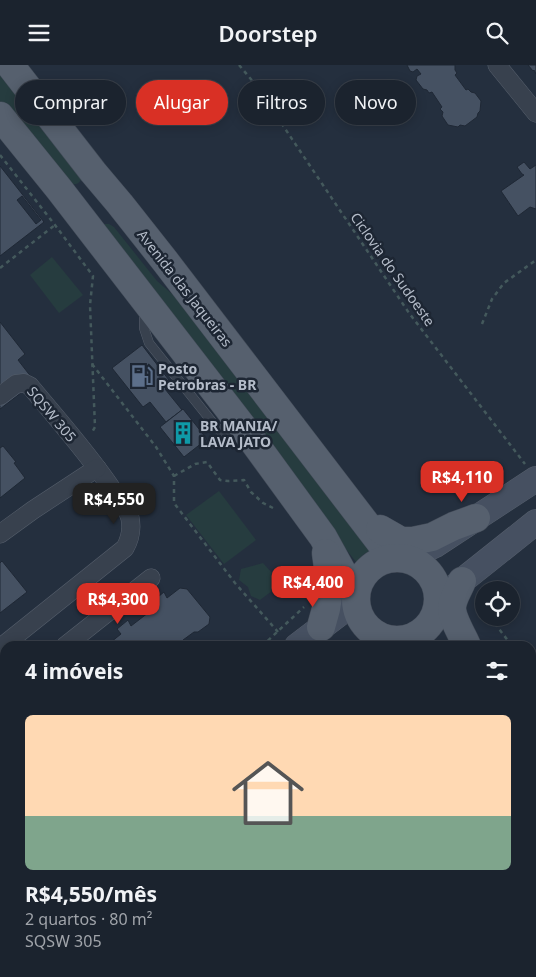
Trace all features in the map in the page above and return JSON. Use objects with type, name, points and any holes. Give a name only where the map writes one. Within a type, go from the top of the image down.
[{"type":"main road","name":"Avenida das Jaqueiras","points":[[10,65],[120,204],[383,546],[401,559]]},
{"type":"main road","points":[[0,116],[59,189],[253,440],[323,537],[356,599],[358,612],[367,627],[387,641]]},
{"type":"main road","points":[[59,189],[73,190],[80,187],[93,172]]},
{"type":"main road","points":[[96,238],[96,218],[105,209],[120,204]]},
{"type":"main road","points":[[287,639],[321,627],[356,599],[360,582],[365,574],[378,563],[401,559],[435,545],[535,479]]},
{"type":"main road","points":[[361,518],[401,541],[413,541],[432,537],[476,518]]},
{"type":"main road","points":[[437,605],[462,581],[536,522]]},
{"type":"main road","points":[[321,627],[330,583],[323,537]]},
{"type":"main road","points":[[398,641],[413,637],[428,627],[433,619],[437,605],[438,591],[430,574],[423,567],[401,559]]},
{"type":"main road","points":[[462,581],[452,608],[465,641]]},
{"type":"main road","points":[[437,605],[463,641]]},
{"type":"street","points":[[497,65],[536,113]]},
{"type":"street","name":"SQSW 305","points":[[0,396],[16,384],[27,384],[97,468],[125,508],[131,527],[128,543],[125,548],[18,641]]},
{"type":"street","points":[[0,534],[97,468]]},
{"type":"street","points":[[71,641],[151,578]]},
{"type":"path","name":"Ciclovia do Sudoeste","points":[[239,65],[255,84],[409,313],[535,479]]},
{"type":"path","points":[[0,155],[93,276],[90,305],[95,427],[91,434],[78,444]]},
{"type":"path","points":[[0,268],[55,225]]},
{"type":"path","points":[[482,324],[492,299],[504,283],[536,261]]},
{"type":"path","points":[[92,364],[156,447],[174,476],[174,503],[235,583],[287,639],[308,601]]},
{"type":"path","points":[[174,476],[196,464],[207,462],[220,480],[244,480],[251,492],[263,503],[272,506],[278,511]]},
{"type":"path","points":[[497,626],[508,641]]},
{"type":"green space","points":[[0,69],[15,89],[15,123],[0,106]]},
{"type":"green space","points":[[17,125],[42,125],[82,178],[76,184],[70,184]]},
{"type":"green space","points":[[105,224],[114,227],[157,281],[185,305],[375,548],[364,554],[356,562],[127,269],[102,226]]},
{"type":"green space","points":[[52,257],[83,295],[59,313],[30,275]]},
{"type":"green space","points":[[219,491],[256,540],[224,564],[186,515]]},
{"type":"green space","points":[[263,563],[272,573],[276,588],[260,600],[251,596],[248,587],[239,580],[241,569]]},
{"type":"building","points":[[407,65],[455,65],[457,73],[455,75],[466,90],[468,89],[475,93],[481,101],[477,117],[465,126],[448,125],[442,116],[443,112],[440,109],[442,107],[432,92],[429,93],[423,89],[416,80],[417,76],[421,74],[417,69],[413,72],[410,71]]},
{"type":"building","points":[[528,65],[536,65],[536,74],[534,70]]},
{"type":"building","points":[[524,162],[530,169],[536,165],[536,209],[530,207],[518,216],[501,191],[524,175],[517,167]]},
{"type":"building","points":[[0,166],[44,222],[0,256]],"holes":[[[22,196],[41,220],[36,224],[17,200]]]},
{"type":"building","points":[[0,322],[25,354],[18,360],[35,382],[0,409]]},
{"type":"building","name":"Posto Petrobras - BR","points":[[142,345],[172,384],[165,389],[182,410],[166,422],[150,402],[143,407],[112,368]]},
{"type":"building","name":"BR MANIA/ LAVA JATO","points":[[183,409],[207,439],[184,457],[160,427]]},
{"type":"building","points":[[3,446],[16,462],[14,463],[25,478],[0,498],[0,448]]},
{"type":"building","points":[[2,561],[27,592],[0,613],[0,563]]},
{"type":"building","points":[[180,588],[187,589],[210,617],[209,624],[198,632],[194,632],[183,641],[112,641],[121,634],[117,629],[128,620],[131,626],[157,606],[153,601],[164,592],[167,598]]},
{"type":"place","name":"Posto Petrobras - BR","points":[[142,376]]},
{"type":"place","name":"BR MANIA/ LAVA JATO","points":[[183,433]]}]
